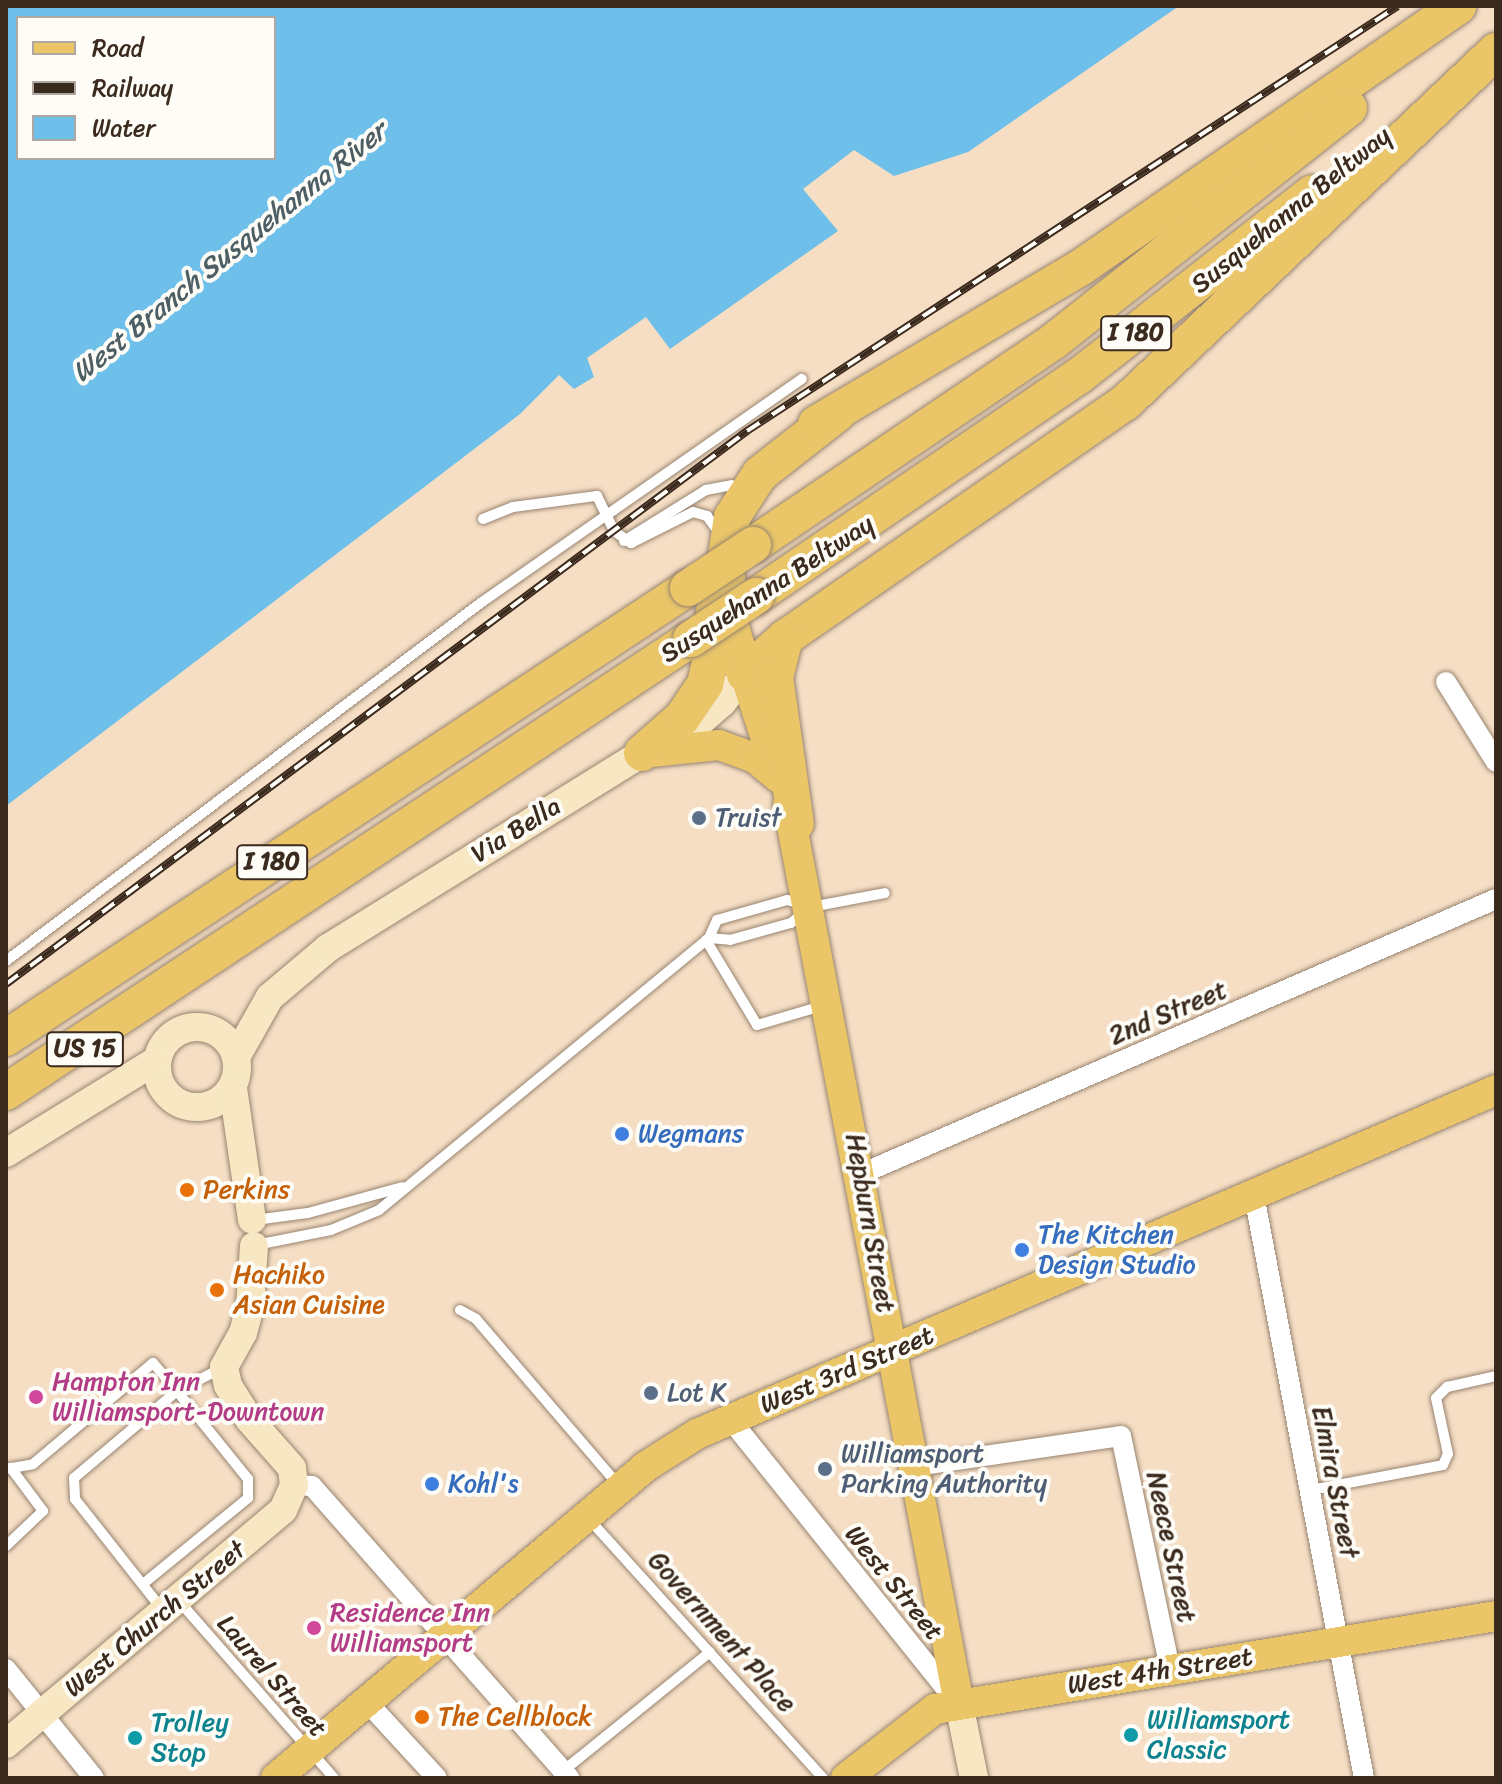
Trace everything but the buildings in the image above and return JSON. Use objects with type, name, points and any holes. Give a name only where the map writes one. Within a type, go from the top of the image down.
[{"type":"highway","points":[[642,753],[691,709],[710,671],[715,527],[732,485],[772,446],[838,413],[1080,268],[1458,6]]},
{"type":"highway","name":"Susquehanna Beltway","points":[[15,1031],[753,545],[1077,324],[1475,6]]},
{"type":"highway","name":"Susquehanna Beltway","points":[[6,1092],[756,596],[1079,376],[1496,44]]},
{"type":"highway","points":[[838,413],[760,474],[732,517],[726,557],[729,620],[745,674],[785,638],[1126,402],[1496,51]]},
{"type":"highway","points":[[785,638],[775,677],[796,824]]},
{"type":"highway","name":"US 15","points":[[6,1112],[165,985]]},
{"type":"main road","name":"Via Bella","points":[[208,1029],[283,984],[354,930],[642,753],[702,721],[745,674]]},
{"type":"main road","name":"Hepburn Street","points":[[745,674],[796,824],[974,1778]]},
{"type":"main road","points":[[642,753],[719,745],[755,758],[778,777]]},
{"type":"main road","name":"Via Bella","points":[[236,1057],[258,1014],[283,984]]},
{"type":"main road","points":[[6,1153],[157,1060],[174,1034],[208,1029],[224,1038],[236,1057],[233,1088],[253,1233],[250,1306],[243,1333],[224,1367],[228,1385],[249,1419],[284,1454],[294,1485]]},
{"type":"main road","points":[[157,1060],[158,1078],[169,1096]]},
{"type":"main road","points":[[196,1107],[213,1103],[233,1088]]},
{"type":"main road","name":"West 3rd Street","points":[[276,1778],[444,1634],[666,1452],[730,1419],[1496,1090]]},
{"type":"main road","points":[[88,1102],[129,1092],[169,1096],[196,1107],[226,1133],[244,1159]]},
{"type":"main road","name":"West Church Street","points":[[6,1744],[172,1607],[283,1510],[294,1485]]},
{"type":"main road","name":"West 4th Street","points":[[846,1778],[914,1722],[935,1709],[1496,1616]]},
{"type":"street","points":[[1446,682],[1496,762]]},
{"type":"street","name":"2nd Street","points":[[861,1174],[1496,899]]},
{"type":"street","name":"Elmira Street","points":[[1254,1195],[1364,1778]]},
{"type":"street","name":"West Street","points":[[730,1419],[959,1704]]},
{"type":"street","name":"Neece Street","points":[[916,1466],[1121,1436],[1170,1668]]},
{"type":"street","points":[[294,1485],[312,1486],[566,1774]]},
{"type":"street","points":[[6,1669],[94,1778]]},
{"type":"street","points":[[367,1702],[437,1778]]},
{"type":"lane","points":[[6,961],[602,514],[802,379]]},
{"type":"lane","points":[[624,541],[706,490],[732,485]]},
{"type":"lane","points":[[483,519],[513,507],[597,496],[602,514],[624,541],[640,542],[693,512],[707,516],[715,527]]},
{"type":"lane","points":[[253,1233],[357,1220],[415,1180],[707,939],[717,920],[737,910],[787,900],[811,907],[885,893]]},
{"type":"lane","points":[[707,939],[730,940],[791,923],[811,907]]},
{"type":"lane","points":[[707,939],[757,1025],[829,1004]]},
{"type":"lane","points":[[253,1233],[415,1180]]},
{"type":"lane","points":[[460,1310],[476,1319],[620,1488]]},
{"type":"lane","points":[[6,1546],[43,1511],[8,1469],[33,1464],[153,1363],[248,1479],[248,1498],[143,1584]]},
{"type":"lane","points":[[177,1391],[224,1367]]},
{"type":"lane","points":[[1311,1490],[1443,1465],[1448,1454],[1436,1398],[1447,1387],[1496,1376]]},
{"type":"lane","name":"Laurel Street","points":[[177,1391],[74,1478],[75,1499],[143,1584],[172,1607],[334,1778]]},
{"type":"lane","name":"Government Place","points":[[586,1517],[823,1778]]},
{"type":"lane","points":[[566,1774],[710,1652]]},
{"type":"water","name":"West Branch Susquehanna River","points":[[6,6],[1179,6],[968,152],[894,176],[854,150],[803,189],[838,231],[670,349],[646,317],[587,358],[594,377],[574,389],[559,375],[520,414],[6,806]]},
{"type":"railway","points":[[6,984],[747,431],[1398,6]]},
{"type":"place","name":"Truist","points":[[699,818]]},
{"type":"place","name":"Wegmans","points":[[622,1134]]},
{"type":"place","name":"Perkins","points":[[187,1190]]},
{"type":"place","name":"The Kitchen Design Studio","points":[[1022,1250]]},
{"type":"place","name":"Hachiko Asian Cuisine","points":[[217,1290]]},
{"type":"place","name":"Lot K","points":[[651,1393]]},
{"type":"place","name":"Hampton Inn Williamsport-Downtown","points":[[36,1397]]},
{"type":"place","name":"Williamsport Parking Authority","points":[[825,1469]]},
{"type":"place","name":"Kohl's","points":[[432,1484]]},
{"type":"place","name":"Residence Inn Williamsport","points":[[314,1628]]},
{"type":"place","name":"The Cellblock","points":[[422,1717]]},
{"type":"place","name":"Williamsport Classic","points":[[1131,1735]]},
{"type":"place","name":"Trolley Stop","points":[[135,1738]]}]
